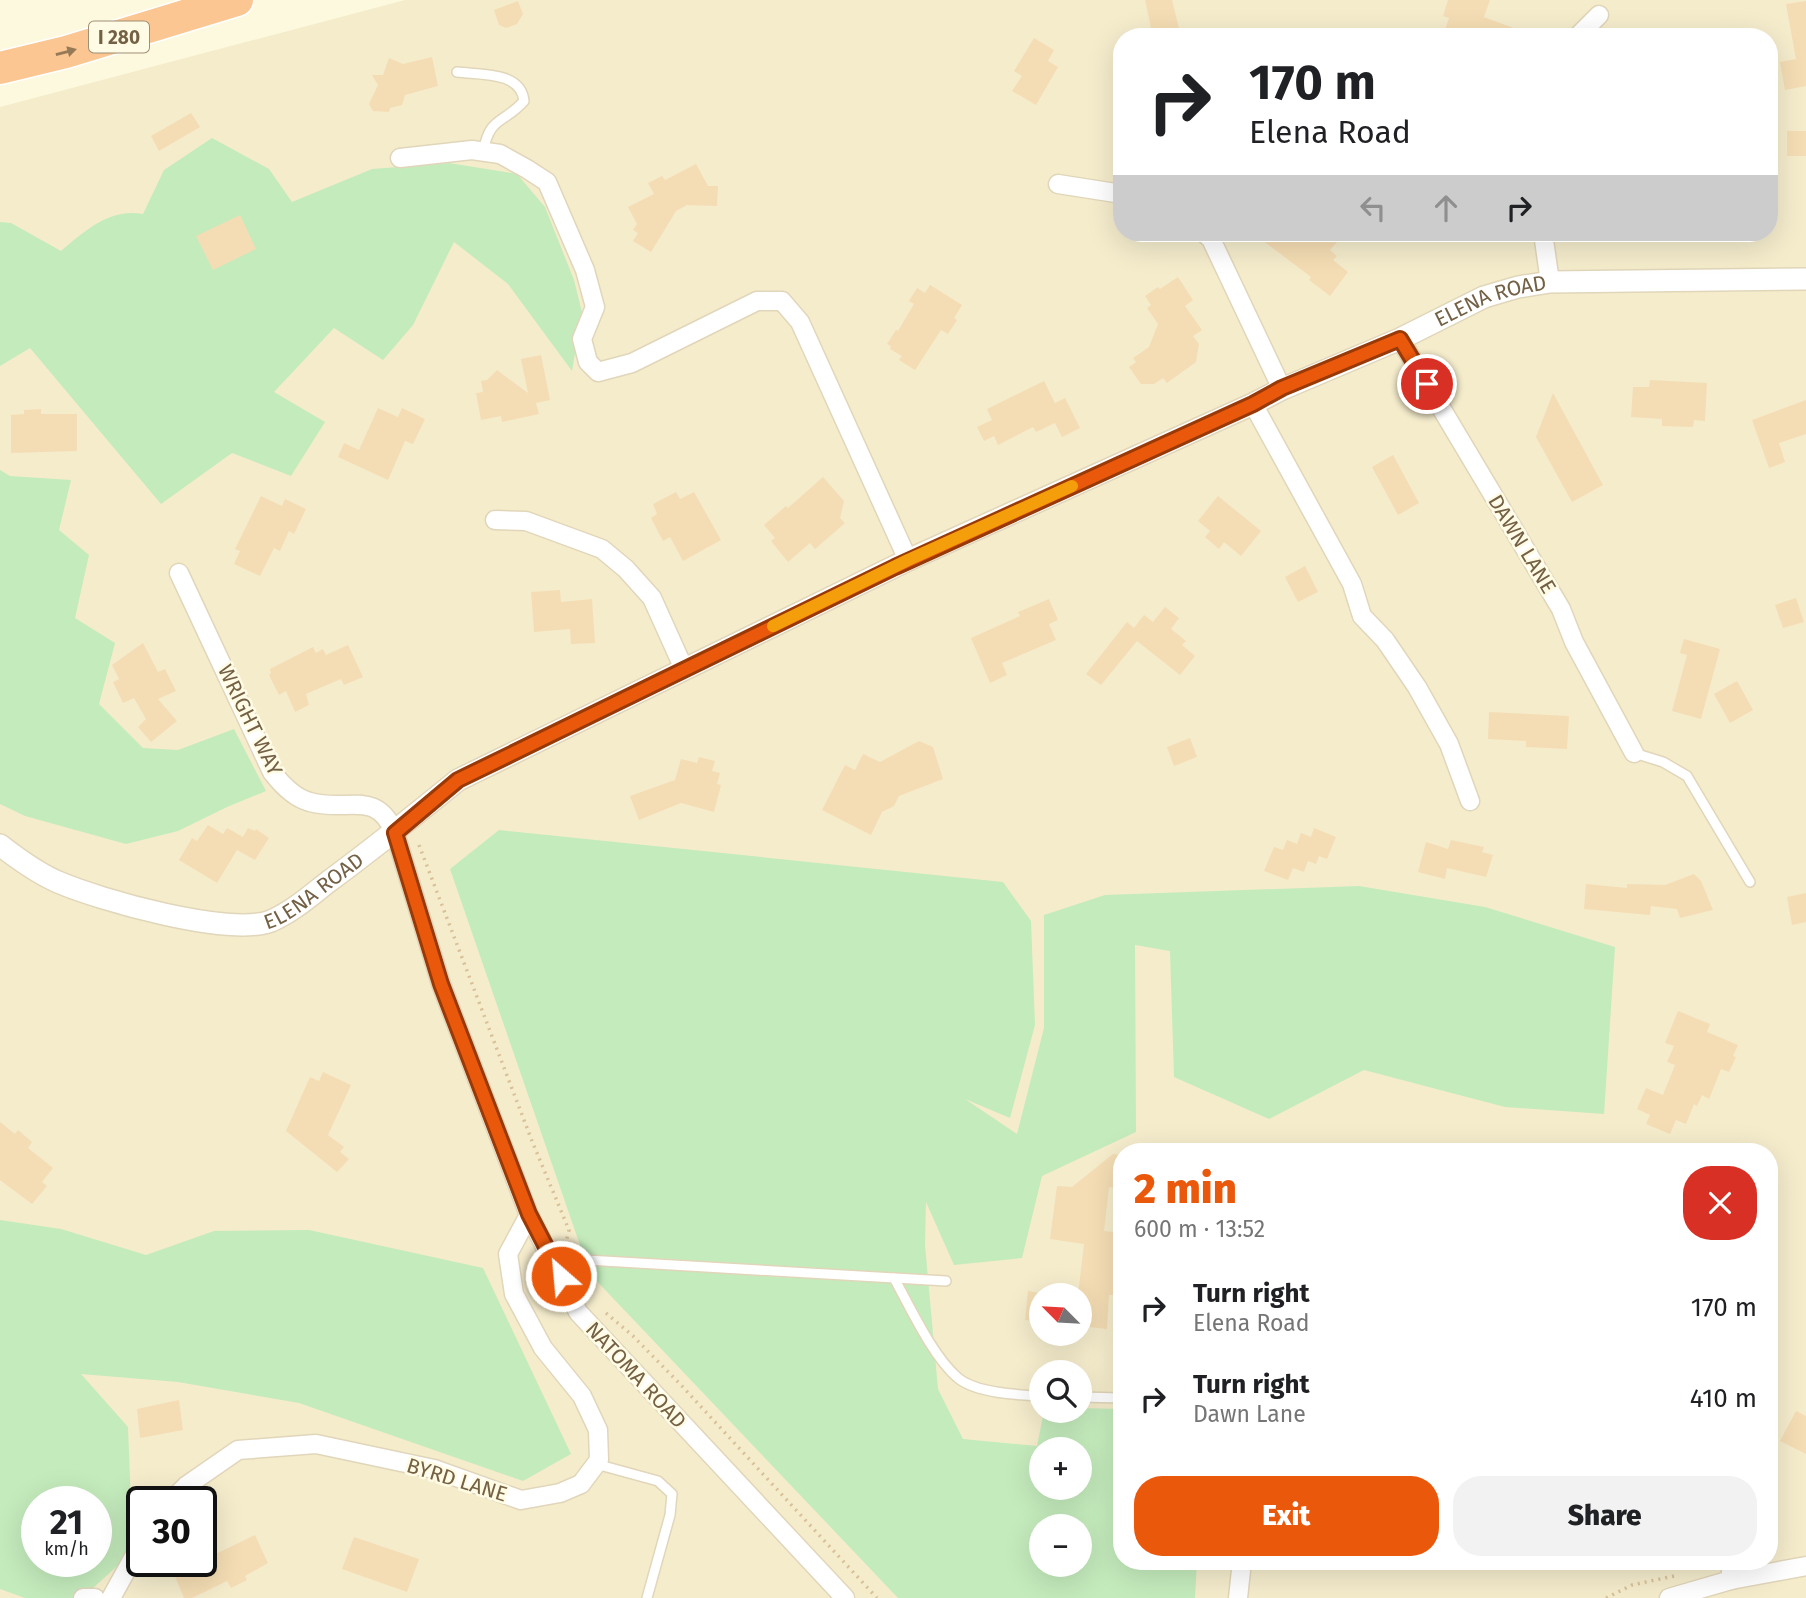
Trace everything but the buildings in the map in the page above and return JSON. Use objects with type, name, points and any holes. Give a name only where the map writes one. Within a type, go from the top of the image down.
[{"type":"highway","name":"I 280","points":[[0,68],[77,49],[237,0]]},
{"type":"street","points":[[1586,28],[1599,15]]},
{"type":"street","points":[[400,158],[472,150],[500,154],[547,182],[588,282],[595,307],[582,339],[588,362],[598,372],[632,363],[757,301],[782,301],[800,323],[908,560]]},
{"type":"street","points":[[1058,184],[1113,193]]},
{"type":"street","points":[[1212,242],[1282,388]]},
{"type":"street","points":[[1544,242],[1550,282]]},
{"type":"street","name":"ELENA ROAD","points":[[0,845],[24,864],[57,882],[106,899],[225,925],[252,925],[270,921],[292,909],[395,833],[458,780],[908,560],[1253,404],[1282,388],[1400,339],[1484,297],[1518,287],[1550,282],[1806,279]]},
{"type":"street","name":"DAWN LANE","points":[[1400,339],[1561,609],[1574,642],[1634,754]]},
{"type":"street","points":[[1253,404],[1352,584],[1362,616],[1385,640],[1417,687],[1449,744],[1470,801]]},
{"type":"street","points":[[495,520],[526,521],[602,549],[626,569],[652,598],[684,669]]},
{"type":"street","name":"WRIGHT WAY","points":[[179,573],[272,772],[285,789],[307,802],[379,808],[388,817],[395,833]]},
{"type":"street","name":"NATOMA ROAD","points":[[395,833],[441,984],[529,1214],[557,1259],[578,1312],[845,1598]]},
{"type":"street","points":[[529,1214],[508,1254],[514,1294],[543,1348],[582,1396],[598,1430],[600,1460],[596,1464]]},
{"type":"street","name":"BYRD LANE","points":[[186,1486],[238,1450],[316,1444],[434,1469],[521,1500],[560,1493],[581,1484],[596,1464]]},
{"type":"street","points":[[1669,1598],[1731,1580],[1806,1566]]},
{"type":"street","points":[[1238,1598],[1241,1570]]},
{"type":"street","points":[[1731,1570],[1731,1580]]},
{"type":"street","points":[[111,1598],[126,1571]]},
{"type":"street","points":[[83,1598],[95,1598]]},
{"type":"lane","points":[[457,72],[505,77],[517,83],[524,92],[524,101],[518,108],[487,132],[483,152]]},
{"type":"lane","points":[[1634,754],[1663,762],[1687,776],[1750,881]]},
{"type":"lane","points":[[557,1259],[946,1281]]},
{"type":"lane","points":[[894,1278],[930,1344],[958,1379],[978,1388],[1029,1395]]},
{"type":"lane","points":[[1092,1397],[1113,1398]]},
{"type":"lane","points":[[596,1464],[658,1481],[672,1494],[670,1515],[647,1598]]},
{"type":"path","points":[[419,845],[531,1141],[569,1230],[557,1259]]},
{"type":"path","points":[[601,1310],[633,1336],[681,1385],[877,1598]]},
{"type":"shaded area","points":[[405,0],[1806,0],[1806,1598],[0,1598],[0,107]]},
{"type":"green space","points":[[212,138],[269,169],[292,202],[372,169],[449,163],[517,174],[545,207],[574,280],[582,312],[572,371],[508,284],[454,242],[413,325],[383,360],[334,328],[274,392],[325,422],[291,476],[232,453],[161,504],[30,348],[0,366],[0,222],[11,223],[61,251],[108,218],[119,214],[143,214],[164,170]]},
{"type":"green space","points":[[0,470],[10,476],[71,480],[59,530],[89,555],[75,618],[115,643],[99,704],[143,748],[178,750],[234,729],[266,791],[178,831],[126,844],[25,816],[0,804]]},
{"type":"green space","points":[[499,830],[1003,882],[1031,921],[1035,1025],[1010,1118],[965,1099],[1017,1134],[1044,1028],[1044,915],[1105,895],[1359,886],[1485,907],[1615,947],[1604,1114],[1505,1107],[1364,1070],[1269,1119],[1174,1077],[1170,951],[1135,945],[1136,1132],[1042,1176],[1022,1258],[954,1265],[926,1202],[925,1245],[938,1389],[963,1439],[1029,1445],[1029,1500],[1092,1500],[1092,1437],[1039,1437],[1042,1423],[1092,1423],[1092,1408],[1113,1409],[1113,1570],[1197,1570],[1195,1598],[898,1598],[590,1274],[450,869]]},
{"type":"green space","points":[[0,1220],[61,1229],[146,1255],[214,1231],[309,1230],[483,1268],[571,1454],[523,1481],[299,1403],[178,1382],[81,1374],[128,1427],[130,1486],[126,1486],[126,1558],[112,1571],[112,1486],[21,1486],[21,1577],[105,1577],[82,1598],[25,1598],[0,1589]]},
{"type":"slow traffic","points":[[773,626],[908,560],[1072,486]]},
{"type":"route","points":[[561,1276],[529,1214],[441,984],[395,833],[458,780],[895,567],[1253,404],[1282,388],[1400,339],[1427,384]]}]
